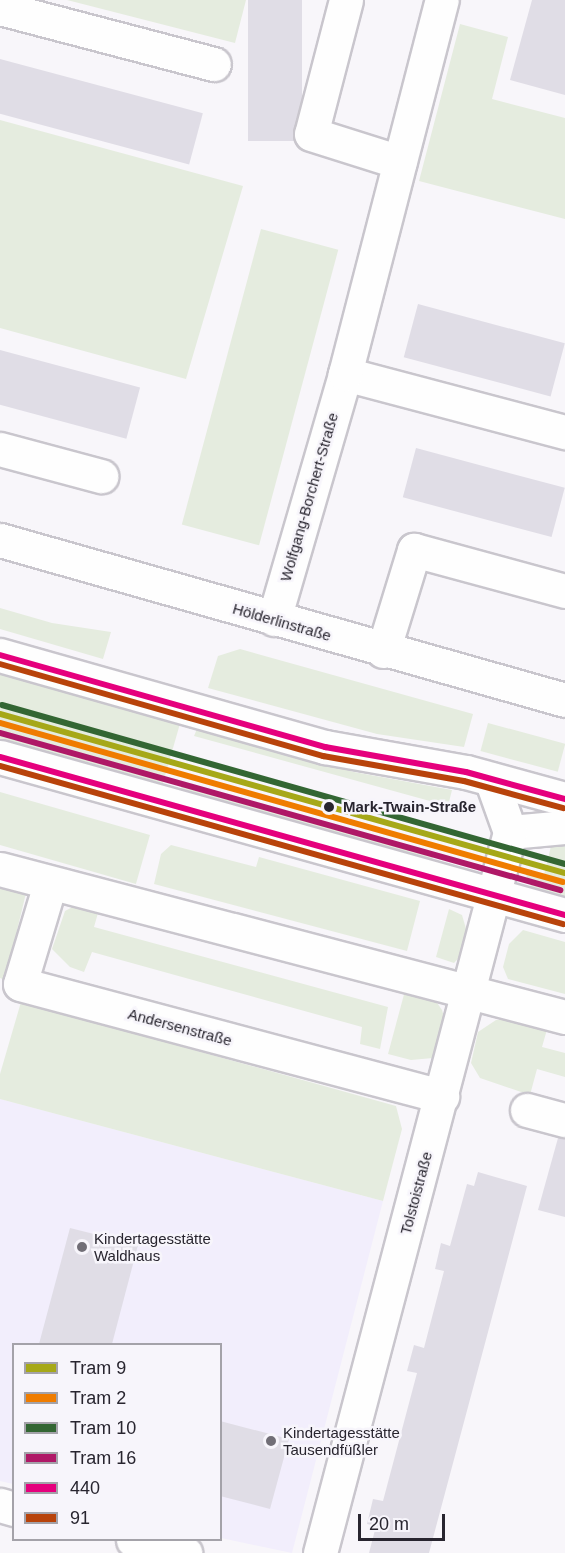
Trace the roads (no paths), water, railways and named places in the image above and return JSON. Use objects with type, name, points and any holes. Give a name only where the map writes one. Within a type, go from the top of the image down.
[{"type":"street","points":[[346,0],[311,134],[400,162]]},
{"type":"street","name":"Wolfgang-Borchert-Straße","points":[[274,619],[345,374],[442,0]]},
{"type":"street","points":[[0,8],[214,64]]},
{"type":"street","points":[[345,374],[565,432]]},
{"type":"street","points":[[0,449],[101,476]]},
{"type":"street","name":"Hölderlinstraße","points":[[0,540],[383,651],[565,700]]},
{"type":"street","points":[[383,651],[414,550],[565,591]]},
{"type":"street","points":[[0,655],[325,747],[491,779],[565,799]]},
{"type":"street","points":[[0,757],[565,915]]},
{"type":"street","points":[[491,779],[504,808],[510,832],[565,827]]},
{"type":"street","name":"Tolstoistraße","points":[[320,1553],[510,832]]},
{"type":"street","points":[[0,870],[565,1017]]},
{"type":"street","name":"Andersenstraße","points":[[50,884],[20,984],[442,1096]]},
{"type":"street","points":[[527,1110],[565,1120]]},
{"type":"street","points":[[140,1541],[185,1553]]},
{"type":"tram line","name":"10","points":[[2,705],[565,864]]},
{"type":"tram line","name":"9","points":[[0,714],[565,873]]},
{"type":"tram line","name":"2","points":[[0,723],[563,882]]},
{"type":"tram line","name":"16","points":[[0,733],[560,890]]},
{"type":"place","name":"Mark-Twain-Straße","points":[[329,807]]},
{"type":"place","name":"Kindertagesstätte Waldhaus","points":[[82,1247]]},
{"type":"place","name":"Kindertagesstätte Tausendfüßler","points":[[271,1441]]}]
